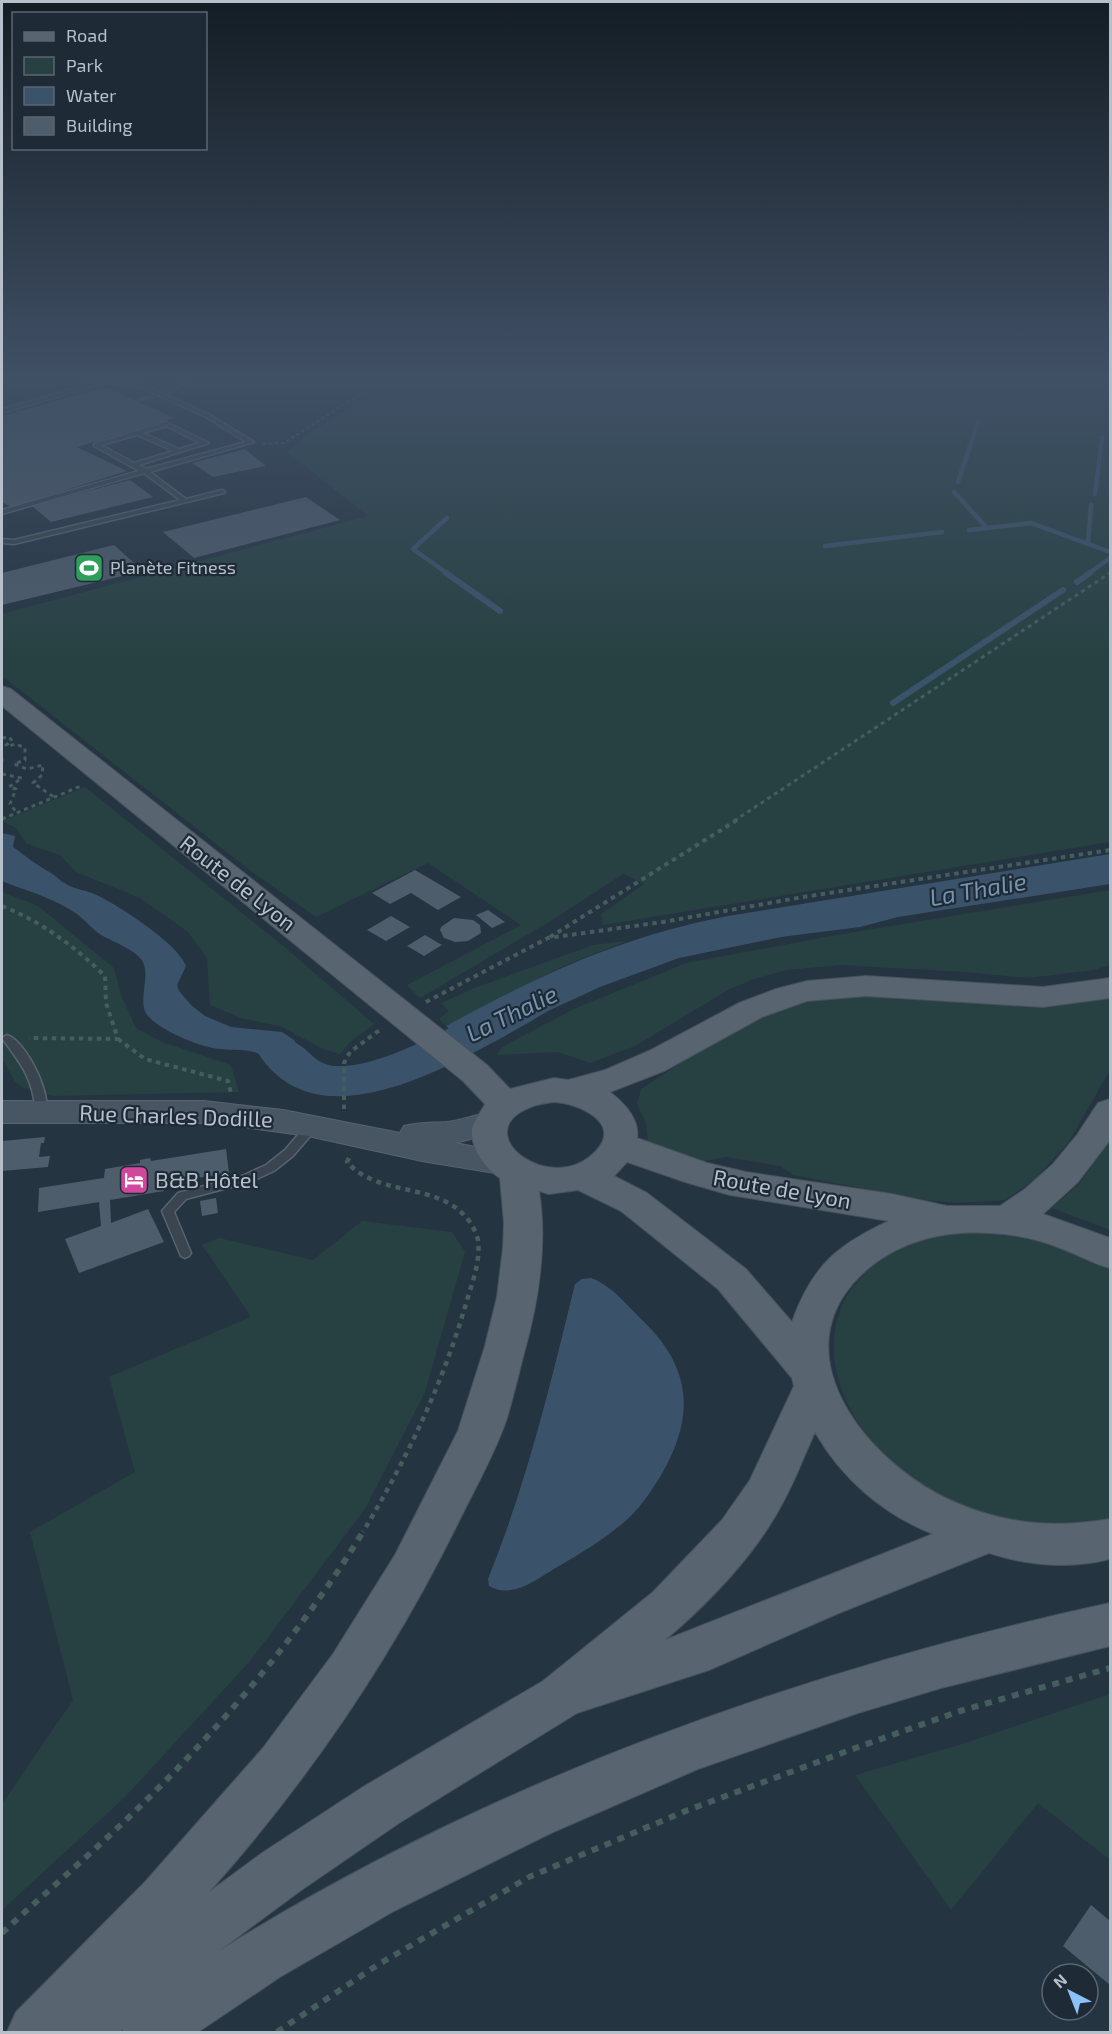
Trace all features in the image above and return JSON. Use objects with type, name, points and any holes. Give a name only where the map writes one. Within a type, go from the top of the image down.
[{"type":"main road","name":"Route de Lyon","points":[[2,694],[471,1070],[507,1108]]},
{"type":"main road","points":[[570,1091],[586,1095],[611,1111],[618,1122],[621,1134],[619,1145],[612,1159],[599,1170],[581,1177],[560,1181],[538,1180],[510,1168],[493,1153],[489,1143],[507,1108],[538,1092],[570,1091],[593,1087],[624,1076],[757,1008],[807,991],[828,988],[908,988],[1043,997],[1110,988]]},
{"type":"main road","name":"Rue Charles Dodille","points":[[372,1137],[448,1133],[507,1108]]},
{"type":"main road","points":[[1006,1221],[1052,1189],[1073,1166],[1110,1111]]},
{"type":"main road","name":"Rue Charles Dodille","points":[[2,1112],[204,1112],[236,1115],[313,1125],[413,1147],[454,1152],[510,1168]]},
{"type":"main road","name":"Route de Lyon","points":[[619,1145],[713,1178],[906,1210],[948,1220]]},
{"type":"main road","points":[[36,2032],[164,1901],[227,1831],[298,1745],[361,1656],[410,1574],[485,1419],[511,1328],[519,1285],[524,1227],[522,1195],[510,1168]]},
{"type":"main road","points":[[581,1177],[615,1191],[634,1202],[732,1279],[812,1379]]},
{"type":"main road","points":[[1109,1540],[1068,1545],[1027,1543],[986,1534],[937,1516],[893,1491],[857,1459],[830,1424],[812,1379],[808,1337],[815,1306],[830,1280],[852,1257],[880,1239],[912,1227],[948,1220],[1006,1221],[1047,1228],[1087,1242],[1110,1254]]},
{"type":"main road","points":[[75,2032],[182,1945],[281,1872],[381,1805],[561,1697],[670,1607],[738,1534],[766,1492],[812,1379]]},
{"type":"main road","points":[[561,1697],[692,1654],[822,1598],[986,1534]]},
{"type":"main road","points":[[151,2032],[248,1964],[312,1925],[516,1821],[605,1781],[773,1717],[845,1694],[970,1658],[1110,1625]]},
{"type":"lane","points":[[2,512],[138,473]]},
{"type":"lane","points":[[148,473],[185,501]]},
{"type":"lane","points":[[2,541],[14,542],[222,492]]},
{"type":"lane","points":[[8,1038],[33,1072],[40,1089],[42,1112]]},
{"type":"lane","points":[[185,1253],[168,1211],[182,1196],[246,1179],[270,1168],[290,1153],[313,1125]]},
{"type":"path","points":[[344,1102],[344,1063],[350,1052],[411,1021],[735,821],[1110,573]]},
{"type":"path","points":[[2,738],[9,736],[12,741],[6,745],[8,747],[16,744],[25,748],[25,760],[14,764],[27,769],[43,765],[42,775],[33,783],[54,797]]},
{"type":"path","points":[[2,758],[2,763]]},
{"type":"path","points":[[2,774],[22,778],[9,787],[16,789],[10,804],[17,813]]},
{"type":"path","points":[[2,819],[82,786]]},
{"type":"path","points":[[548,938],[663,922],[803,897],[1110,850]]},
{"type":"path","points":[[2,906],[26,915],[72,944],[105,975],[106,1002],[118,1039],[145,1059],[228,1081],[236,1115]]},
{"type":"path","points":[[8,1038],[118,1039]]},
{"type":"path","points":[[2,1933],[144,1802],[209,1734],[272,1661],[331,1580],[369,1522],[403,1462],[430,1406],[458,1334],[470,1290],[479,1248],[476,1232],[464,1215],[447,1203],[430,1195],[362,1178],[352,1170],[347,1162],[372,1137]]},
{"type":"path","points":[[277,2032],[379,1964],[529,1877],[688,1810],[894,1734],[960,1711],[1110,1668]]},
{"type":"green space","points":[[313,473],[1110,473],[1110,842],[603,925],[601,914],[644,884],[623,874],[559,916],[420,998],[407,985],[521,925],[428,863],[316,917],[247,868],[2,676],[2,614],[368,516]]},
{"type":"green space","points":[[85,787],[282,945],[374,1024],[349,1043],[340,1054],[323,1049],[282,1027],[241,1018],[210,1005],[207,958],[188,932],[140,898],[76,872],[60,855],[27,844],[16,828],[2,821]]},
{"type":"green space","points":[[1110,890],[1110,965],[1094,970],[1028,978],[840,965],[787,970],[754,979],[728,990],[635,1046],[590,1063],[557,1052],[497,1055],[502,1047],[574,1009],[686,963],[837,935]]},
{"type":"green space","points":[[2,892],[38,906],[114,968],[121,995],[136,1028],[162,1042],[231,1065],[239,1092],[53,1096],[22,1087],[15,1082],[2,1058]]},
{"type":"green space","points":[[627,941],[561,967],[446,1026],[439,1019],[449,1011],[441,1003],[477,987],[593,945]]},
{"type":"green space","points":[[896,995],[1056,1005],[1110,996],[1110,1070],[1068,1143],[1034,1180],[1005,1200],[959,1203],[924,1200],[793,1175],[780,1166],[727,1157],[699,1162],[648,1142],[646,1123],[637,1104],[641,1089],[734,1029],[774,1010],[806,1000],[845,996]]},
{"type":"green space","points":[[1110,1140],[1110,1230],[1052,1208],[1079,1184]]},
{"type":"green space","points":[[362,1221],[452,1232],[465,1252],[425,1392],[365,1509],[250,1661],[125,1797],[2,1910],[2,1804],[73,1700],[30,1532],[135,1472],[109,1377],[251,1317],[202,1245],[219,1238],[313,1260]]},
{"type":"green space","points":[[1001,1232],[1057,1245],[1110,1265],[1110,1519],[1088,1523],[1043,1524],[999,1517],[956,1502],[935,1492],[899,1469],[870,1439],[848,1405],[836,1369],[835,1333],[846,1299],[871,1268],[922,1240],[956,1234]]},
{"type":"green space","points":[[1110,1694],[1110,1860],[1038,1803],[951,1910],[855,1775],[959,1745]]},
{"type":"water","points":[[2,833],[15,836],[13,847],[64,883],[92,893],[115,905],[159,936],[181,957],[186,966],[177,985],[179,991],[192,1006],[205,1016],[231,1027],[282,1032],[294,1040],[302,1054],[332,1074],[335,1096],[313,1092],[300,1086],[267,1059],[256,1053],[204,1046],[174,1034],[156,1023],[146,1013],[144,1006],[145,969],[140,958],[130,950],[101,935],[68,908],[2,881]]},
{"type":"water","points":[[1110,854],[1110,884],[898,917],[860,927],[781,937],[679,958],[600,987],[550,1010],[496,1041],[474,1049],[446,1026],[515,990],[582,959],[689,925],[728,916]]},
{"type":"water","points":[[415,1047],[440,1068],[400,1085],[355,1094],[350,1073],[377,1067]]},
{"type":"water","points":[[591,1278],[612,1291],[625,1303],[660,1339],[672,1357],[680,1376],[683,1395],[683,1414],[679,1434],[660,1477],[639,1507],[623,1523],[592,1546],[525,1586],[498,1590],[489,1586],[488,1579],[526,1470],[575,1284],[582,1279]]},
{"type":"building","points":[[2,473],[121,473],[11,507],[2,502]]},
{"type":"building","points":[[207,473],[233,473],[213,477]]},
{"type":"building","points":[[130,480],[153,497],[51,522],[32,506]]},
{"type":"building","points":[[306,497],[340,520],[194,558],[163,532]]},
{"type":"building","name":"Planète Fitness","points":[[114,545],[143,571],[2,605],[2,573]]},
{"type":"building","points":[[415,870],[461,897],[438,910],[411,893],[390,904],[372,893]]},
{"type":"building","points":[[488,910],[505,922],[492,928],[476,915]]},
{"type":"building","points":[[391,916],[410,927],[386,941],[367,930]]},
{"type":"building","points":[[454,918],[473,920],[480,925],[481,933],[468,941],[455,942],[444,938],[441,927]]},
{"type":"building","points":[[425,935],[442,945],[424,956],[407,946]]},
{"type":"building","points":[[45,1137],[44,1143],[41,1143],[39,1157],[50,1156],[48,1167],[2,1171],[2,1141]]},
{"type":"building","points":[[226,1149],[229,1173],[164,1183],[164,1191],[110,1200],[111,1223],[148,1209],[164,1242],[79,1273],[65,1239],[101,1226],[99,1202],[38,1212],[39,1188],[104,1178],[105,1169],[140,1163],[140,1160],[150,1158],[151,1161]]},
{"type":"building","points":[[216,1198],[218,1213],[202,1216],[200,1201]]},
{"type":"building","points":[[1091,1905],[1110,1921],[1110,1985],[1100,1977],[1100,1962],[1082,1962],[1063,1946]]},
{"type":"waterway","points":[[958,482],[961,473]]},
{"type":"waterway","points":[[1095,494],[1098,473]]},
{"type":"waterway","points":[[954,492],[987,528]]},
{"type":"waterway","points":[[1088,544],[1091,505]]},
{"type":"waterway","points":[[447,518],[413,549],[448,574]]},
{"type":"waterway","points":[[987,528],[1031,523],[1088,544]]},
{"type":"waterway","points":[[969,530],[987,528]]},
{"type":"waterway","points":[[825,546],[942,532]]},
{"type":"waterway","points":[[1088,544],[1110,552]]},
{"type":"waterway","points":[[1088,574],[1110,558]]},
{"type":"waterway","points":[[446,573],[500,611]]},
{"type":"waterway","points":[[1077,582],[1090,573]]},
{"type":"waterway","points":[[893,703],[1063,590]]},
{"type":"waterway","name":"La Thalie","points":[[281,1053],[314,1077],[334,1082],[360,1080],[417,1061],[517,1010]]},
{"type":"place","name":"Planète Fitness","points":[[89,568]]},
{"type":"place","name":"B&B Hôtel","points":[[134,1180]]}]
